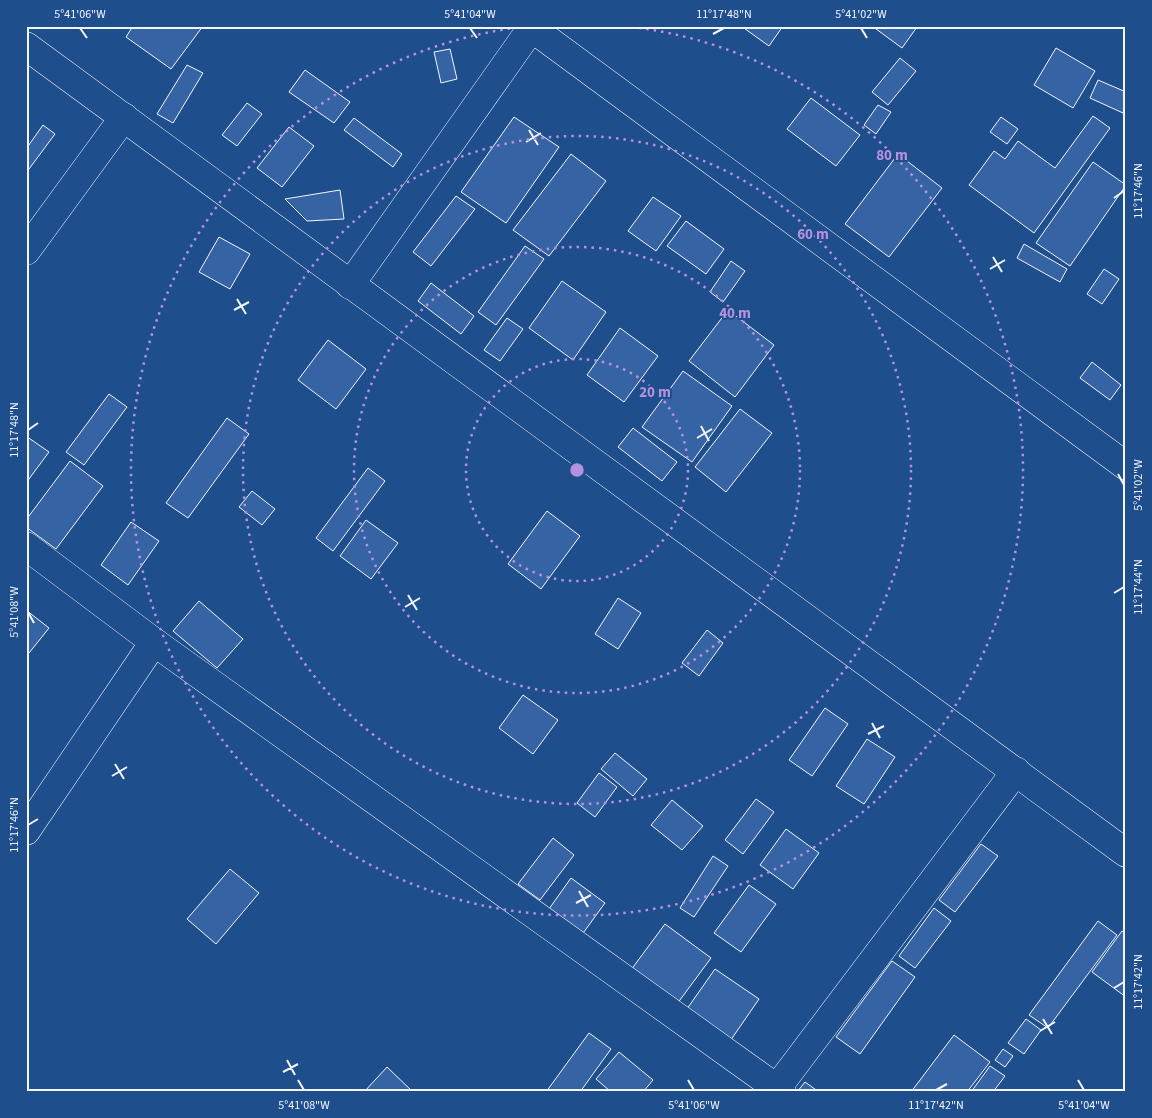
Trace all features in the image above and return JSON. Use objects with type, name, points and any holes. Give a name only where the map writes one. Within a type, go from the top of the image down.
[{"type":"street","points":[[350,285],[531,27],[1126,466]]},
{"type":"street","points":[[26,46],[1016,771],[1126,854]]},
{"type":"street","points":[[26,251],[124,117]]},
{"type":"street","points":[[26,546],[154,642],[778,1090],[1016,771]]},
{"type":"street","points":[[26,831],[154,642]]},
{"type":"building","points":[[133,26],[203,26],[171,69],[126,37]]},
{"type":"building","points":[[741,26],[783,26],[769,46]]},
{"type":"building","points":[[872,26],[916,26],[917,27],[902,48]]},
{"type":"building","points":[[1056,48],[1095,71],[1073,108],[1034,85]]},
{"type":"building","points":[[450,49],[457,79],[441,83],[434,52]]},
{"type":"building","points":[[900,58],[916,71],[888,105],[872,92]]},
{"type":"building","points":[[187,65],[203,73],[173,123],[157,114]]},
{"type":"building","points":[[305,70],[350,102],[334,123],[289,92]]},
{"type":"building","points":[[1098,80],[1126,92],[1126,106],[1123,113],[1090,98]]},
{"type":"building","points":[[811,98],[860,135],[836,166],[787,129]]},
{"type":"building","points":[[247,103],[262,114],[237,146],[222,135]]},
{"type":"building","points":[[878,105],[891,112],[876,134],[864,125]]},
{"type":"building","points":[[1093,116],[1110,128],[1034,233],[969,185],[994,151],[1005,159],[1018,141],[1055,168]]},
{"type":"building","points":[[514,117],[559,147],[506,223],[461,192]]},
{"type":"building","points":[[1001,117],[1018,129],[1007,144],[990,132]]},
{"type":"building","points":[[354,118],[402,154],[393,167],[344,130]]},
{"type":"building","points":[[43,125],[55,134],[26,173],[26,149]]},
{"type":"building","points":[[289,127],[314,146],[282,187],[257,168]]},
{"type":"building","points":[[571,154],[606,181],[549,256],[513,230]]},
{"type":"building","points":[[898,154],[942,188],[889,257],[845,224]]},
{"type":"building","points":[[1093,162],[1126,185],[1070,266],[1036,243]]},
{"type":"building","points":[[340,190],[344,219],[307,221],[285,199]]},
{"type":"building","points":[[456,196],[475,209],[431,266],[413,252]]},
{"type":"building","points":[[653,197],[681,216],[656,251],[628,231]]},
{"type":"building","points":[[686,221],[724,249],[706,274],[667,246]]},
{"type":"building","points":[[219,237],[250,254],[230,289],[199,272]]},
{"type":"building","points":[[1024,244],[1067,269],[1060,282],[1017,258]]},
{"type":"building","points":[[525,246],[544,259],[496,325],[478,312]]},
{"type":"building","points":[[731,261],[745,271],[723,302],[710,292]]},
{"type":"building","points":[[1104,269],[1119,279],[1102,304],[1087,294]]},
{"type":"building","points":[[562,281],[606,312],[573,360],[529,328]]},
{"type":"building","points":[[431,283],[474,316],[461,334],[418,301]]},
{"type":"building","points":[[728,310],[774,345],[735,397],[689,361]]},
{"type":"building","points":[[507,318],[523,329],[500,361],[484,350]]},
{"type":"building","points":[[620,328],[658,356],[624,402],[587,375]]},
{"type":"building","points":[[328,340],[366,369],[336,409],[298,380]]},
{"type":"building","points":[[1092,362],[1121,385],[1110,400],[1080,378]]},
{"type":"building","points":[[683,371],[732,406],[692,462],[642,427]]},
{"type":"building","points":[[109,394],[127,407],[84,465],[66,452]]},
{"type":"building","points":[[740,409],[772,433],[726,492],[695,467]]},
{"type":"building","points":[[227,418],[249,434],[188,518],[166,503]]},
{"type":"building","points":[[633,428],[677,462],[662,481],[618,447]]},
{"type":"building","points":[[26,436],[49,452],[26,483]]},
{"type":"building","points":[[70,461],[103,486],[56,549],[26,527],[26,520]]},
{"type":"building","points":[[368,468],[385,481],[333,551],[316,538]]},
{"type":"building","points":[[252,491],[275,509],[262,525],[239,507]]},
{"type":"building","points":[[547,511],[580,536],[541,589],[508,564]]},
{"type":"building","points":[[366,520],[398,543],[371,579],[340,556]]},
{"type":"building","points":[[131,522],[159,541],[128,585],[101,565]]},
{"type":"building","points":[[618,598],[641,613],[618,649],[595,634]]},
{"type":"building","points":[[199,601],[243,639],[217,668],[173,631]]},
{"type":"building","points":[[26,610],[49,628],[29,653],[26,651]]},
{"type":"building","points":[[707,630],[723,643],[699,676],[682,663]]},
{"type":"building","points":[[523,695],[558,720],[533,754],[499,728]]},
{"type":"building","points":[[825,708],[848,724],[812,776],[789,760]]},
{"type":"building","points":[[867,739],[895,757],[864,804],[836,786]]},
{"type":"building","points":[[615,753],[647,779],[633,796],[601,769]]},
{"type":"building","points":[[599,773],[617,787],[595,817],[577,803]]},
{"type":"building","points":[[756,799],[774,812],[743,854],[725,840]]},
{"type":"building","points":[[672,800],[703,826],[682,850],[651,825]]},
{"type":"building","points":[[786,829],[819,853],[793,889],[760,865]]},
{"type":"building","points":[[553,838],[574,855],[540,900],[518,884]]},
{"type":"building","points":[[981,844],[998,856],[955,912],[939,900]]},
{"type":"building","points":[[713,856],[728,866],[694,917],[680,908]]},
{"type":"building","points":[[230,869],[259,893],[216,944],[187,919]]},
{"type":"building","points":[[571,878],[605,903],[578,940],[544,916]]},
{"type":"building","points":[[749,885],[776,904],[741,952],[714,933]]},
{"type":"building","points":[[934,908],[951,921],[915,968],[899,956]]},
{"type":"building","points":[[1098,921],[1117,935],[1048,1028],[1029,1015]]},
{"type":"building","points":[[665,924],[711,958],[674,1008],[628,974]]},
{"type":"building","points":[[1122,931],[1126,933],[1126,997],[1092,972]]},
{"type":"building","points":[[892,961],[915,977],[860,1054],[836,1037]]},
{"type":"building","points":[[715,969],[759,999],[726,1047],[682,1016]]},
{"type":"building","points":[[1026,1019],[1041,1030],[1024,1054],[1008,1043]]},
{"type":"building","points":[[589,1033],[611,1049],[580,1092],[546,1092]]},
{"type":"building","points":[[954,1035],[990,1062],[967,1092],[911,1092]]},
{"type":"building","points":[[1003,1049],[1013,1056],[1005,1067],[995,1060]]},
{"type":"building","points":[[619,1052],[653,1080],[643,1092],[611,1092],[596,1079]]},
{"type":"building","points":[[990,1066],[1005,1076],[993,1092],[971,1092]]},
{"type":"building","points":[[387,1067],[413,1092],[364,1092]]},
{"type":"building","points":[[805,1082],[819,1092],[797,1092]]}]
